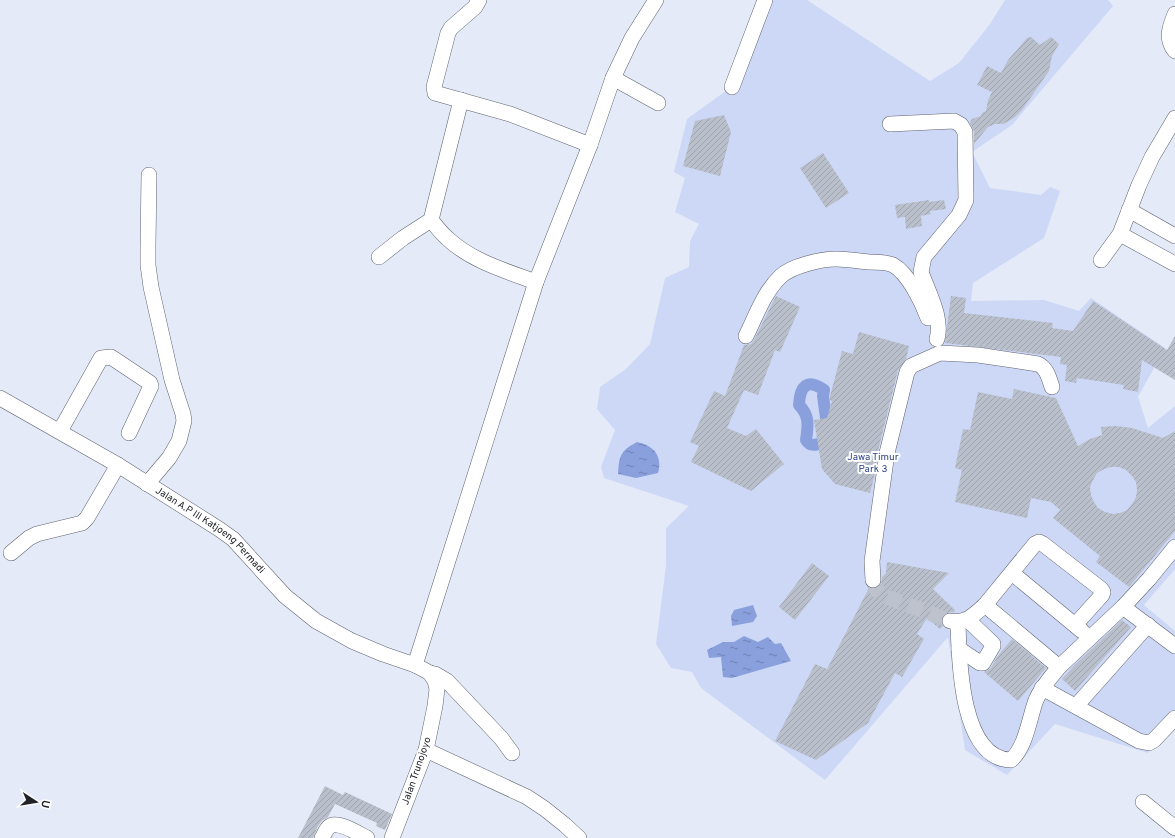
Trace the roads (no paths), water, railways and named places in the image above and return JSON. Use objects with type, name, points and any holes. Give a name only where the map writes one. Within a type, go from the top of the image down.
[{"type":"street","points":[[479,0],[475,7],[451,28],[448,33],[434,86],[435,93],[510,114],[590,145]]},
{"type":"street","points":[[512,753],[501,738],[447,681],[415,665],[536,282],[590,145],[613,78],[632,38],[656,0]]},
{"type":"street","points":[[732,87],[765,0]]},
{"type":"street","points":[[1175,14],[1169,30],[1169,39],[1171,46],[1175,51]]},
{"type":"street","points":[[613,78],[658,103]]},
{"type":"street","points":[[379,257],[403,238],[431,220],[461,100]]},
{"type":"street","points":[[1101,260],[1120,234],[1152,157],[1175,118]]},
{"type":"street","points":[[890,124],[954,121],[961,125],[965,132],[966,200],[959,215],[924,257],[920,272],[938,319],[939,346]]},
{"type":"street","points":[[147,484],[169,458],[179,441],[184,421],[172,380],[151,287],[148,259],[149,175]]},
{"type":"street","points":[[1129,210],[1175,236]]},
{"type":"street","points":[[431,220],[448,239],[467,252],[503,270],[536,282]]},
{"type":"street","points":[[1120,234],[1175,264]]},
{"type":"street","points":[[746,336],[771,287],[782,275],[795,268],[834,259],[880,262],[893,265],[904,275],[914,290],[925,310],[939,346]]},
{"type":"street","points":[[873,580],[872,561],[880,497],[888,454],[907,372],[911,366],[939,346],[978,355],[1038,364],[1043,366],[1046,370],[1052,387]]},
{"type":"street","points":[[60,431],[101,358],[111,357],[150,383],[151,386],[129,433]]},
{"type":"street","name":"Jalan A.P III Katjoeng Permadi","points":[[0,398],[60,431],[118,466],[233,539],[285,596],[316,621],[352,641],[415,665]]},
{"type":"street","points":[[11,553],[25,541],[37,534],[82,523],[87,518],[118,466]]},
{"type":"street","points":[[959,621],[985,605],[1035,544],[1039,542],[1101,588],[1103,592],[1075,625]]},
{"type":"street","points":[[959,621],[961,684],[978,740],[997,758],[1011,760],[1015,756],[1025,735],[1036,700],[1042,688],[1059,667],[1123,607],[1150,579],[1175,547]]},
{"type":"street","points":[[1012,573],[1090,638]]},
{"type":"street","points":[[985,605],[1059,667]]},
{"type":"street","points":[[1123,607],[1175,646]]},
{"type":"street","points":[[959,621],[993,644],[983,662],[980,663],[959,649]]},
{"type":"street","points":[[1076,706],[1148,625]]},
{"type":"street","name":"Jalan Trunojoyo","points":[[392,838],[426,750],[437,689],[435,681],[430,673]]},
{"type":"street","points":[[1042,688],[1139,741],[1146,743],[1154,740],[1175,718]]},
{"type":"street","points":[[426,750],[527,797],[565,825],[579,838]]},
{"type":"street","points":[[1143,802],[1175,828]]},
{"type":"street","points":[[322,838],[328,827],[333,824],[338,824],[367,838]]},
{"type":"water","points":[[637,442],[643,443],[655,452],[659,461],[658,473],[636,478],[618,474],[620,458],[624,451]]},
{"type":"water","points":[[753,605],[757,616],[753,622],[732,626],[731,616],[734,610]]},
{"type":"water","points":[[744,636],[758,642],[768,637],[775,644],[781,643],[791,661],[732,678],[723,677],[721,657],[709,658],[707,650],[723,642],[734,642]]},
{"type":"waterway","points":[[818,444],[811,445],[806,440],[808,426],[807,417],[799,405],[801,393],[809,384],[818,386],[824,390],[823,396],[826,418]]},
{"type":"tunnel","points":[[873,580],[876,589],[882,595],[950,621]]},
{"type":"park label","name":"Jawa Timur Park 3","points":[[873,462]]}]
